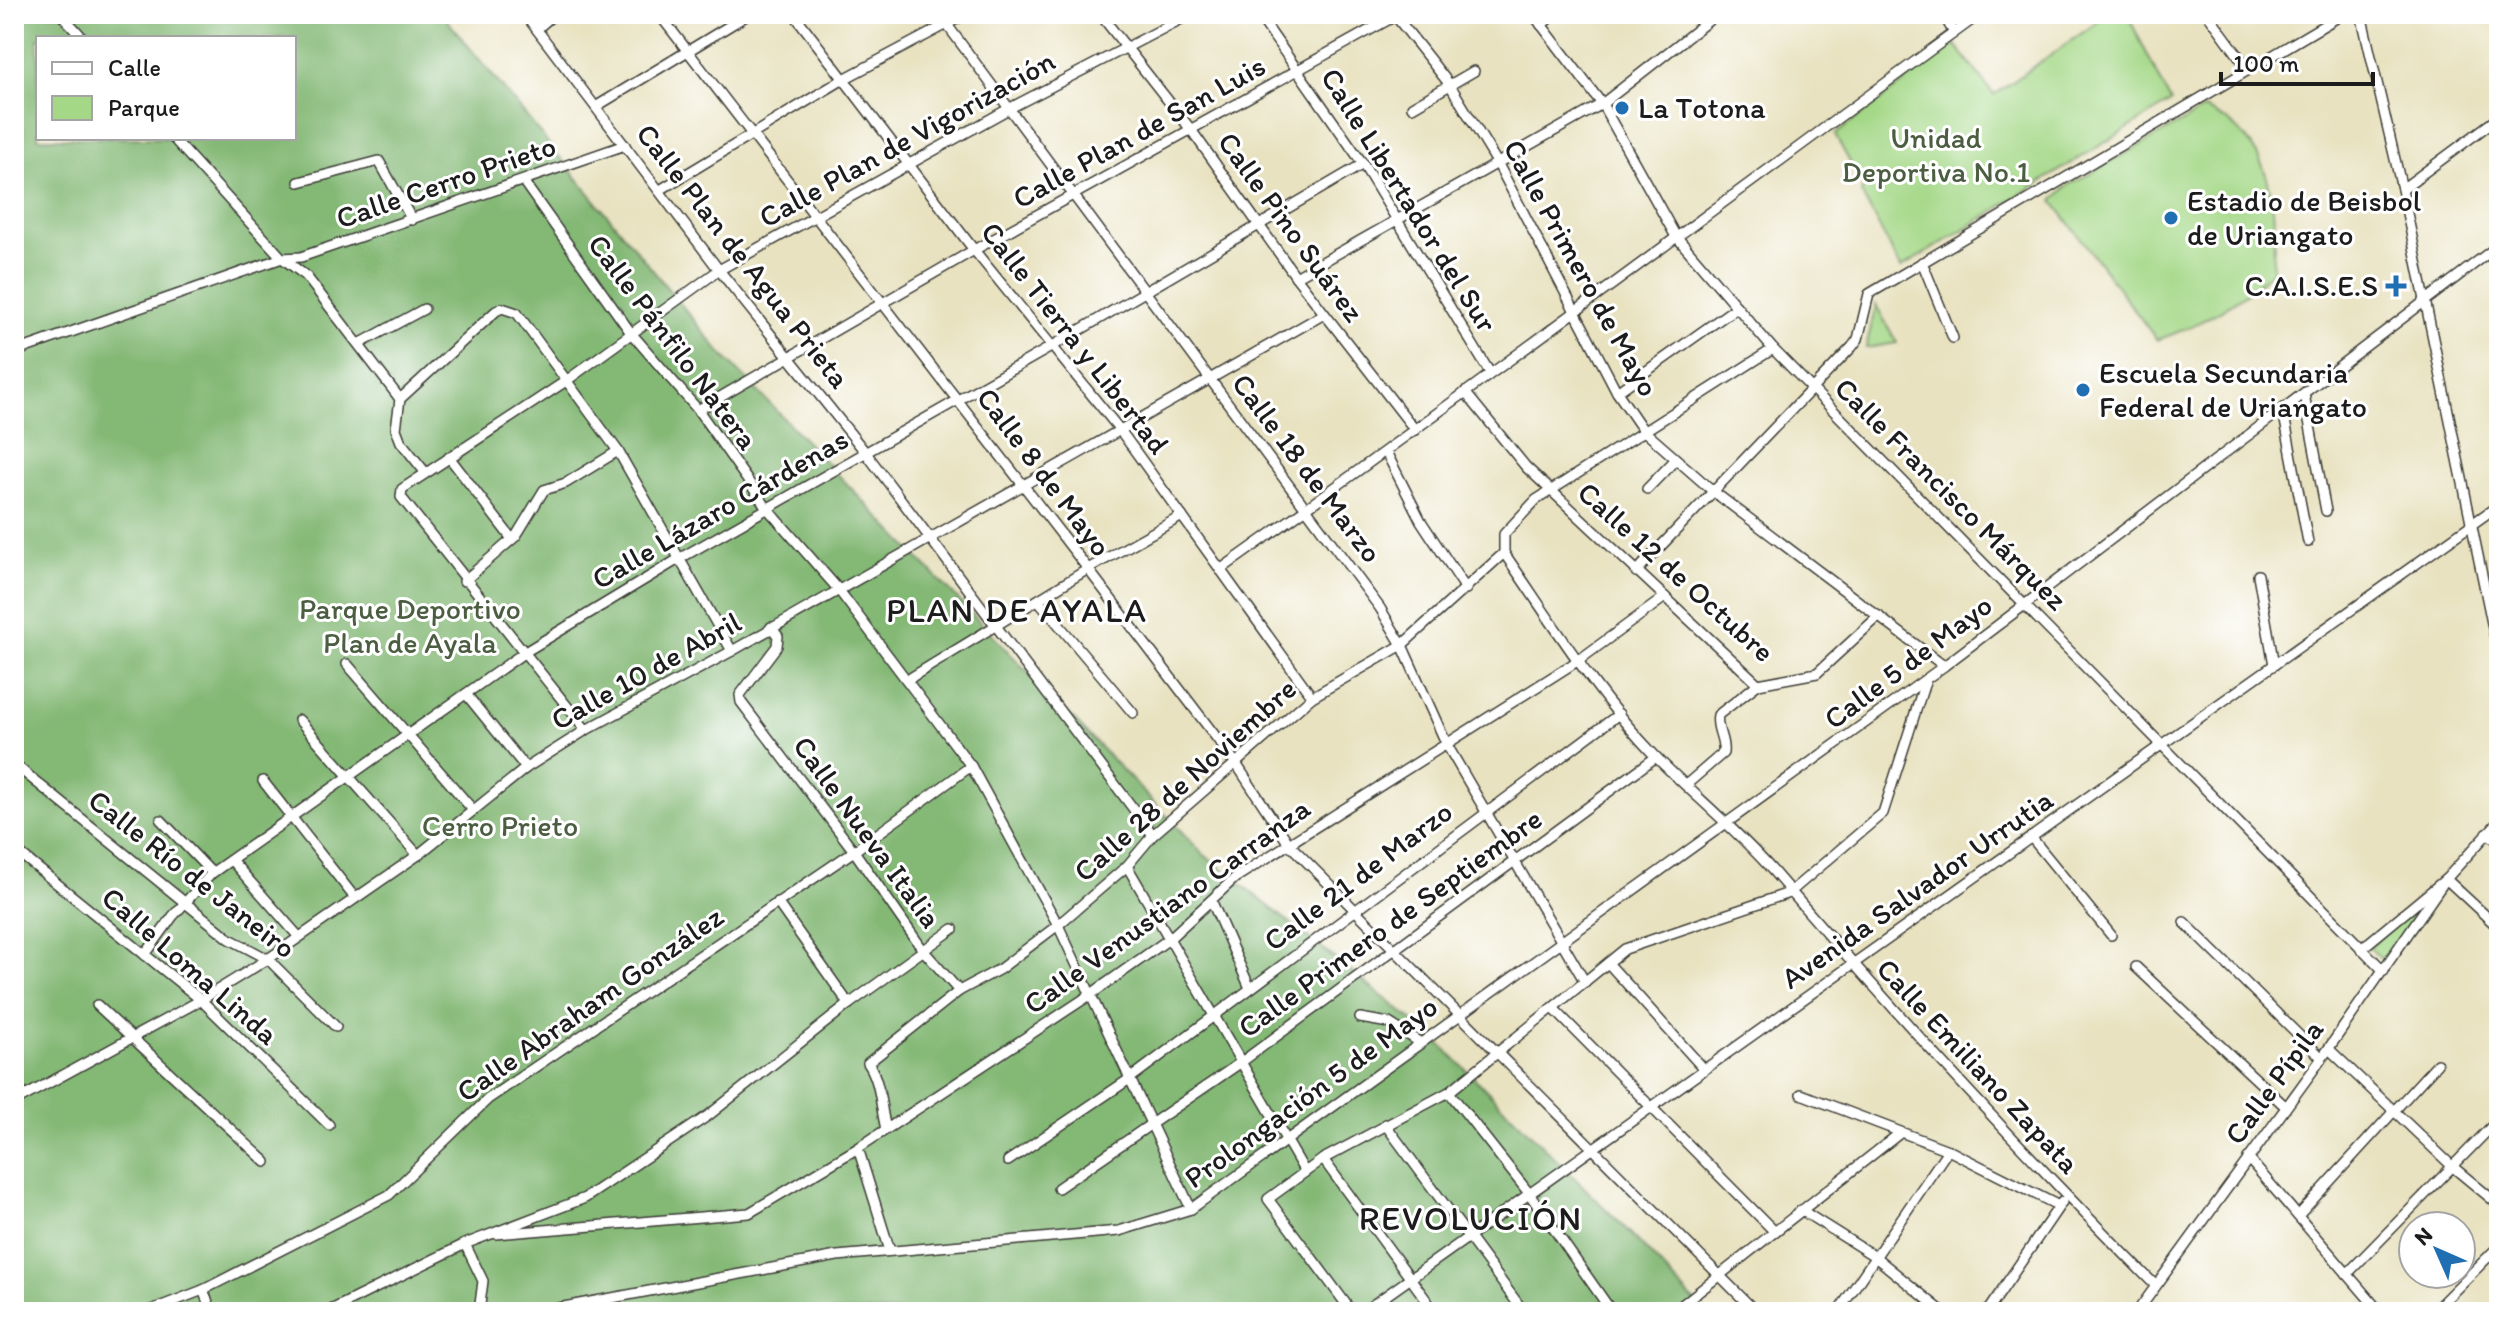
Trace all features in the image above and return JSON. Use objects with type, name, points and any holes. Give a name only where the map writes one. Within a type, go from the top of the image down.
[{"type":"street","points":[[61,14],[81,36]]},
{"type":"street","name":"Calle Plan de Agua Prieta","points":[[525,14],[719,270],[866,453],[1153,835]]},
{"type":"street","points":[[537,29],[554,14]]},
{"type":"street","name":"Calle 8 de Mayo","points":[[659,14],[1235,762],[1289,844],[1756,1312]]},
{"type":"street","points":[[597,106],[749,14]]},
{"type":"street","name":"Calle Tierra y Libertad","points":[[794,14],[974,250],[1120,430],[1312,697]]},
{"type":"street","name":"Calle 18 de Marzo","points":[[939,14],[1012,107],[1210,379],[1353,567],[1402,645],[1447,745],[1585,982]]},
{"type":"street","points":[[660,190],[842,80],[966,14]]},
{"type":"street","name":"Calle Pino Suárez","points":[[1100,14],[1192,131],[1296,277],[1415,430]]},
{"type":"street","name":"Calle Plan de Vigorización","points":[[464,581],[400,493],[425,472],[566,381],[719,270],[1012,107],[1191,14]]},
{"type":"street","name":"Calle Libertador del Sur","points":[[1258,14],[1363,164],[1490,373]]},
{"type":"street","name":"Calle Francisco Márquez","points":[[1533,14],[1602,104],[1675,235],[1773,349],[2027,604],[2384,971]]},
{"type":"street","points":[[1541,25],[1555,14]]},
{"type":"street","points":[[1296,277],[1602,104],[1717,14]]},
{"type":"street","points":[[1943,14],[1954,33]]},
{"type":"street","points":[[1220,570],[1386,452],[1675,235],[1980,14]]},
{"type":"street","points":[[2208,14],[2249,70]]},
{"type":"street","points":[[1636,572],[1858,339],[1869,294],[2343,14]]},
{"type":"street","points":[[2361,14],[2402,189],[2499,657]]},
{"type":"street","name":"Calle Plan de San Luis","points":[[698,410],[882,302],[1300,71],[1394,15]]},
{"type":"street","name":"Calle Primero de Mayo","points":[[1394,15],[1450,85],[1498,164],[1617,392],[1643,430],[1714,492],[1944,666]]},
{"type":"street","points":[[1412,107],[1474,71]]},
{"type":"street","points":[[2402,189],[2499,117]]},
{"type":"street","points":[[175,140],[282,258],[306,276],[400,399]]},
{"type":"street","name":"Calle Cerro Prieto","points":[[14,352],[282,258],[301,257],[625,145]]},
{"type":"street","points":[[299,182],[379,161],[412,220]]},
{"type":"street","name":"Calle Lázaro Cárdenas","points":[[145,955],[212,873],[525,652],[677,560],[1051,347],[1363,164]]},
{"type":"street","name":"Calle Pánfilo Natera","points":[[523,181],[631,333],[698,410],[767,508],[838,589],[971,766],[1058,925],[1191,1209]]},
{"type":"street","name":"Calle 5 de Mayo","points":[[1727,825],[2027,604],[2499,245]]},
{"type":"street","points":[[1922,262],[1953,338]]},
{"type":"street","points":[[1617,392],[1737,307]]},
{"type":"street","points":[[425,472],[401,442],[396,429],[400,399],[502,308],[517,313],[618,451],[677,560],[732,651]]},
{"type":"street","points":[[359,344],[424,309]]},
{"type":"street","name":"Calle 10 de Abril","points":[[14,1102],[201,1000],[268,959],[418,855],[526,768],[586,730],[732,651],[1324,314]]},
{"type":"street","name":"Calle 28 de Noviembre","points":[[886,1129],[878,1078],[868,1063],[959,991],[1000,969],[1058,925],[1127,866],[1153,835],[1312,697],[1402,645],[1504,553],[1504,534],[1518,516],[1550,491],[1643,430],[1773,349]]},
{"type":"street","name":"Calle 12 de Octubre","points":[[1465,392],[1526,467],[1550,491],[1758,684],[1817,673],[1879,616]]},
{"type":"street","points":[[2304,394],[2326,511]]},
{"type":"street","points":[[2283,410],[2308,542]]},
{"type":"street","points":[[586,730],[464,581],[512,539],[544,490],[566,483],[618,451]]},
{"type":"street","points":[[1386,452],[1421,521],[1466,589]]},
{"type":"street","points":[[449,457],[512,539]]},
{"type":"street","points":[[1647,489],[1676,459]]},
{"type":"street","name":"Avenida Salvador Urrutia","points":[[1363,1312],[2499,505]]},
{"type":"street","points":[[907,680],[1088,569],[1182,516]]},
{"type":"street","name":"Calle Emiliano Zapata","points":[[1504,553],[1619,714],[1656,757],[1727,825],[1851,965],[2066,1196],[2155,1285]]},
{"type":"street","points":[[2258,575],[2274,665]]},
{"type":"street","name":"Calle Venustiano Carranza","points":[[496,1234],[749,1213],[858,1148],[1090,995],[1169,939],[1235,878],[1579,660],[1665,597]]},
{"type":"street","points":[[1038,600],[1133,713]]},
{"type":"street","name":"Calle Nueva Italia","points":[[771,627],[778,636],[777,646],[740,699],[854,851],[923,950],[959,991]]},
{"type":"street","points":[[347,664],[473,810]]},
{"type":"street","points":[[1352,1312],[1268,1199],[1323,1159],[1449,1092],[1625,949],[1789,893],[1883,813],[1926,679]]},
{"type":"street","points":[[1687,784],[1723,753],[1724,742],[1716,725],[1718,715],[1758,684]]},
{"type":"street","points":[[466,694],[526,768]]},
{"type":"street","name":"Calle 21 de Marzo","points":[[1008,1161],[1128,1080],[1619,714]]},
{"type":"street","points":[[299,720],[346,777],[418,855]]},
{"type":"street","name":"Calle Primero de Septiembre","points":[[1058,1188],[1240,1063],[1656,757]]},
{"type":"street","name":"Calle Río de Janeiro","points":[[14,764],[230,939],[268,959],[336,1027]]},
{"type":"street","name":"Calle Abraham González","points":[[146,1312],[203,1290],[389,1195],[488,1099],[854,851],[971,766]]},
{"type":"street","points":[[263,781],[355,898]]},
{"type":"street","points":[[161,820],[212,873]]},
{"type":"street","name":"Calle Pípila","points":[[2137,1312],[2384,971],[2446,879],[2499,821]]},
{"type":"street","name":"Prolongación 5 de Mayo","points":[[537,1312],[806,1261],[1119,1231],[1191,1209],[1727,825]]},
{"type":"street","points":[[2487,833],[2499,842]]},
{"type":"street","points":[[2031,837],[2111,935]]},
{"type":"street","name":"Calle Loma Linda","points":[[14,849],[201,1000],[329,1125]]},
{"type":"street","points":[[232,861],[299,937]]},
{"type":"street","points":[[1127,866],[1305,1172]]},
{"type":"street","points":[[2446,879],[2499,928]]},
{"type":"street","name":"Calle Pípila","points":[[2361,949],[2446,879]]},
{"type":"street","points":[[777,902],[849,1004]]},
{"type":"street","points":[[1212,902],[1250,988]]},
{"type":"street","points":[[2184,922],[2325,1053],[2499,1205]]},
{"type":"street","points":[[327,1312],[465,1244],[585,1198],[709,1115],[849,1004],[953,929]]},
{"type":"street","points":[[1608,963],[1704,1069]]},
{"type":"street","points":[[2136,967],[2286,1107]]},
{"type":"street","points":[[97,1005],[133,1035],[266,1162]]},
{"type":"street","points":[[1554,1009],[1774,1231]]},
{"type":"street","points":[[1360,1018],[1389,1023],[1421,1043]]},
{"type":"street","points":[[2298,1216],[2437,1064]]},
{"type":"street","points":[[1449,1092],[1528,1192],[1612,1312]]},
{"type":"street","points":[[1801,1094],[1948,1150],[2059,1206]]},
{"type":"street","points":[[2347,1274],[2499,1119]]},
{"type":"street","points":[[1385,1124],[1524,1312]]},
{"type":"street","points":[[1673,1312],[1900,1133]]},
{"type":"street","points":[[858,1148],[890,1251]]},
{"type":"street","points":[[1838,1312],[1948,1150]]},
{"type":"street","points":[[2248,1158],[2380,1312]]},
{"type":"street","points":[[1323,1159],[1435,1312]]},
{"type":"street","points":[[1987,1312],[2066,1196]]},
{"type":"street","points":[[1801,1210],[1874,1256],[1943,1312]]},
{"type":"street","points":[[465,1244],[483,1281],[479,1312]]},
{"type":"street","points":[[2433,1312],[2499,1246]]},
{"type":"street","points":[[203,1290],[212,1312]]},
{"type":"green space","name":"Cerro Prieto","points":[[14,14],[442,14],[720,352],[1202,853],[1432,1036],[1633,1236],[1704,1312],[14,1312]]},
{"type":"green space","name":"Unidad Deportiva No.1","points":[[2109,14],[2127,14],[2171,102],[1901,268],[1861,193],[1863,186],[1835,135],[1955,44],[1994,95]]},
{"type":"green space","name":"Estadio de Beisbol de Uriangato","points":[[2205,109],[2228,122],[2245,137],[2267,176],[2274,222],[2272,271],[2247,293],[2218,312],[2157,340],[2053,201],[2066,187]]},
{"type":"green space","points":[[1876,305],[1897,343],[1866,348]]},
{"type":"green space","points":[[2439,886],[2384,962],[2369,947]]},
{"type":"place","name":"La Totona","points":[[1622,108]]},
{"type":"place","name":"Estadio de Beisbol de Uriangato","points":[[2171,218]]},
{"type":"place","name":"C.A.I.S.E.S","points":[[2396,286]]},
{"type":"place","name":"Escuela Secundaria Federal de Uriangato","points":[[2083,390]]},
{"type":"district","name":"PLAN DE AYALA","points":[[1017,610]]},
{"type":"district","name":"REVOLUCIÓN","points":[[1471,1218]]},
{"type":"park label","name":"Parque Deportivo Plan de Ayala","points":[[410,626]]}]
